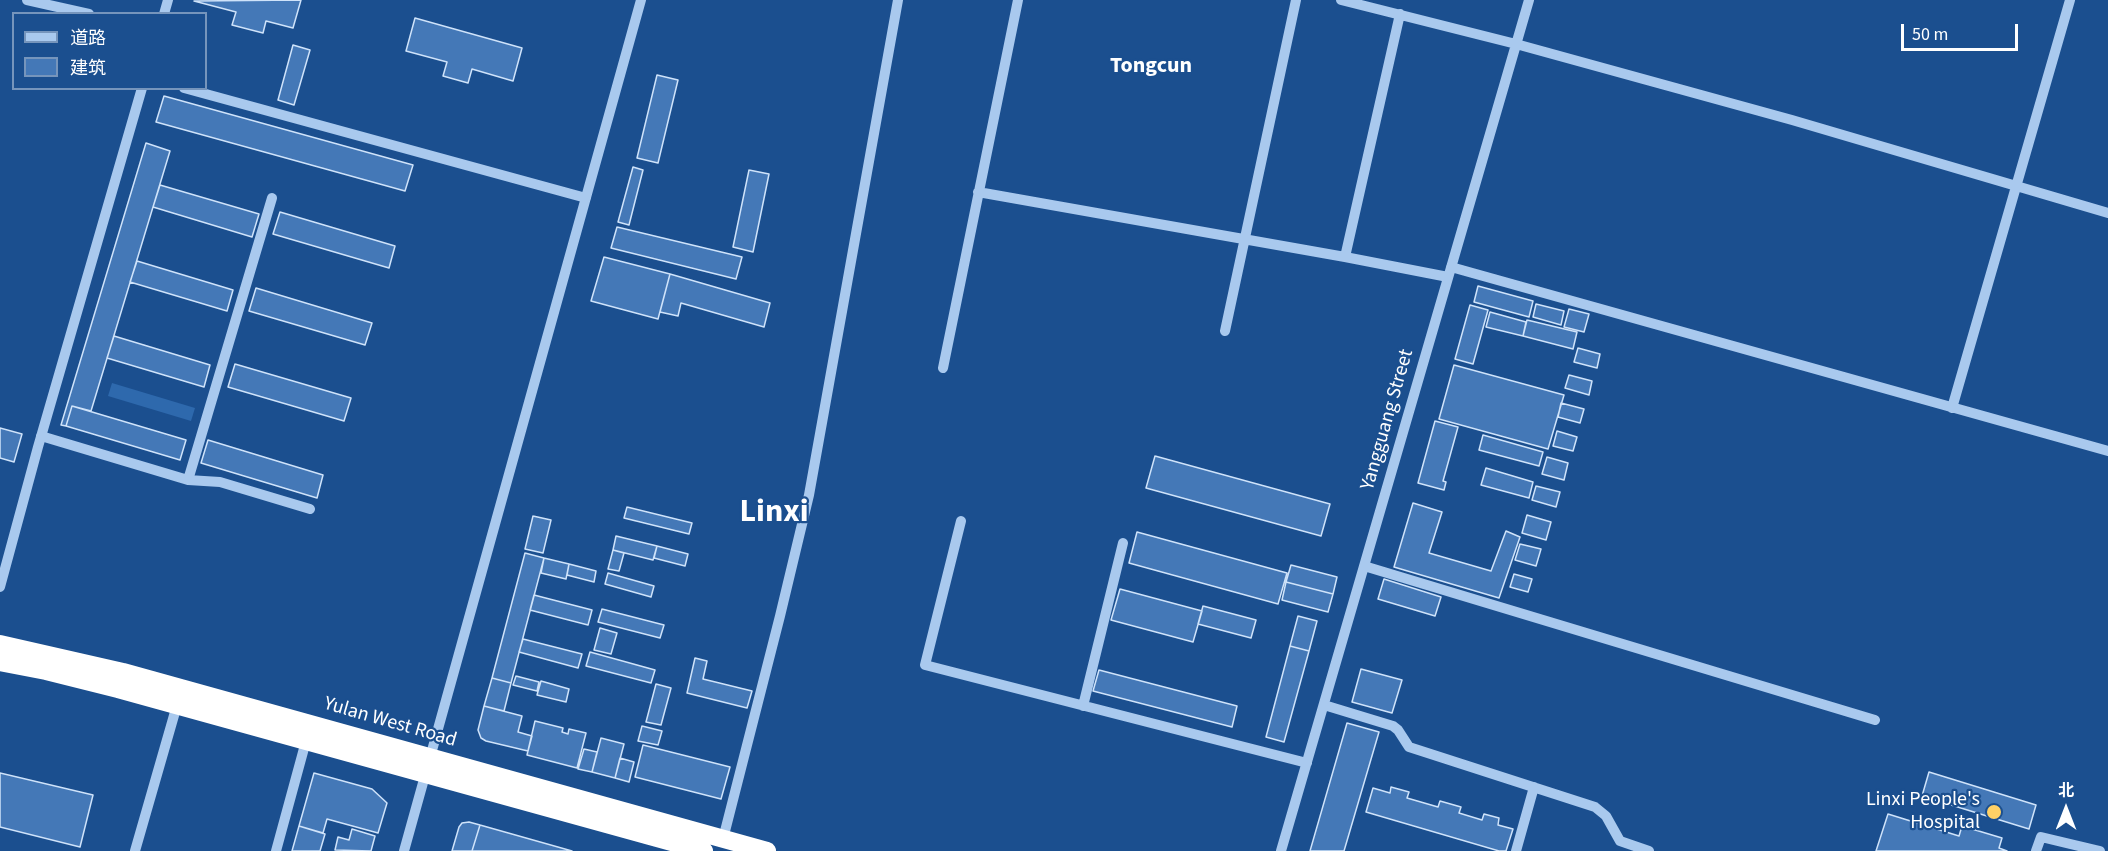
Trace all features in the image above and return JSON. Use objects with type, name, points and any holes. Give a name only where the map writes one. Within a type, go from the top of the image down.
[{"type":"highway","name":"Yulan West Road","points":[[0,644],[123,672],[704,851]]},
{"type":"highway","name":"Yulan West Road","points":[[0,662],[46,671],[306,741],[428,766],[723,838],[767,851]]},
{"type":"street","points":[[27,0],[80,12]]},
{"type":"street","points":[[404,851],[641,0]]},
{"type":"street","points":[[723,838],[809,495],[898,0]]},
{"type":"street","points":[[943,368],[1018,0]]},
{"type":"street","points":[[1225,331],[1296,0]]},
{"type":"street","points":[[1341,0],[1516,44],[1792,120],[2108,213]]},
{"type":"street","name":"Yangguang Street","points":[[1281,851],[1529,0]]},
{"type":"street","points":[[1952,408],[2070,0]]},
{"type":"street","points":[[1345,256],[1400,14]]},
{"type":"street","points":[[0,587],[41,436],[141,90]]},
{"type":"street","points":[[191,90],[586,198]]},
{"type":"street","points":[[978,192],[1449,272],[2108,451]]},
{"type":"street","points":[[188,480],[272,198]]},
{"type":"street","points":[[41,436],[188,480],[220,482],[310,509]]},
{"type":"street","points":[[961,521],[925,665],[1307,763]]},
{"type":"street","points":[[1083,706],[1123,543]]},
{"type":"street","points":[[1364,566],[1875,720]]},
{"type":"street","points":[[135,851],[177,705]]},
{"type":"street","points":[[1324,705],[1393,726],[1409,747],[1595,807],[1606,816],[1620,841],[1649,851]]},
{"type":"street","points":[[276,851],[306,741]]},
{"type":"street","points":[[1516,851],[1534,787]]},
{"type":"street","points":[[2036,851],[2041,837],[2100,851]]},
{"type":"shaded area","points":[[112,383],[195,408],[191,421],[108,396]]},
{"type":"building","points":[[301,0],[293,28],[266,21],[263,33],[232,25],[236,12],[194,1]]},
{"type":"building","points":[[415,18],[522,48],[513,81],[472,69],[468,83],[443,76],[447,62],[406,51]]},
{"type":"building","points":[[293,45],[310,50],[294,105],[278,100]]},
{"type":"building","points":[[657,75],[678,80],[658,163],[637,158]]},
{"type":"building","points":[[164,96],[413,165],[405,191],[156,122]]},
{"type":"building","points":[[146,143],[170,151],[91,411],[72,406],[66,426],[61,425]]},
{"type":"building","points":[[633,167],[643,170],[629,225],[618,222]]},
{"type":"building","points":[[749,170],[769,174],[753,252],[733,247]]},
{"type":"building","points":[[160,185],[259,214],[252,237],[153,207]]},
{"type":"building","points":[[280,212],[395,246],[389,268],[273,234]]},
{"type":"building","points":[[617,227],[742,257],[736,279],[611,248]]},
{"type":"building","points":[[604,257],[670,274],[658,319],[591,301]]},
{"type":"building","points":[[137,261],[233,290],[227,311],[130,282]]},
{"type":"building","points":[[670,274],[770,303],[764,327],[681,303],[678,316],[660,312]]},
{"type":"building","points":[[1478,286],[1533,301],[1529,317],[1474,302]]},
{"type":"building","points":[[256,288],[372,323],[365,345],[249,311]]},
{"type":"building","points":[[1536,304],[1564,311],[1561,325],[1533,317]]},
{"type":"building","points":[[1470,305],[1488,310],[1473,364],[1455,359]]},
{"type":"building","points":[[1569,309],[1589,314],[1584,332],[1564,327]]},
{"type":"building","points":[[1490,312],[1526,322],[1523,336],[1486,327]]},
{"type":"building","points":[[1527,320],[1577,332],[1573,349],[1523,336]]},
{"type":"building","points":[[114,336],[210,365],[204,387],[107,358]]},
{"type":"building","points":[[1578,348],[1600,354],[1597,368],[1574,362]]},
{"type":"building","points":[[235,364],[351,398],[344,421],[228,387]]},
{"type":"building","points":[[1454,365],[1564,395],[1548,449],[1439,419]]},
{"type":"building","points":[[1569,375],[1592,381],[1589,395],[1565,388]]},
{"type":"building","points":[[1561,403],[1584,409],[1580,423],[1558,417]]},
{"type":"building","points":[[72,406],[186,440],[180,460],[66,426]]},
{"type":"building","points":[[1435,421],[1458,427],[1443,481],[1446,482],[1444,490],[1418,483]]},
{"type":"building","points":[[0,428],[22,434],[14,462],[0,458]]},
{"type":"building","points":[[1557,431],[1577,437],[1573,451],[1553,446]]},
{"type":"building","points":[[1483,435],[1543,452],[1539,466],[1479,450]]},
{"type":"building","points":[[208,440],[323,475],[317,498],[201,463]]},
{"type":"building","points":[[1155,456],[1330,504],[1321,536],[1146,488]]},
{"type":"building","points":[[1547,457],[1568,463],[1564,480],[1542,474]]},
{"type":"building","points":[[1486,468],[1533,482],[1529,498],[1481,485]]},
{"type":"building","points":[[1536,486],[1560,492],[1556,507],[1532,500]]},
{"type":"building","points":[[1413,503],[1442,512],[1429,553],[1491,571],[1506,531],[1520,537],[1499,598],[1394,567]]},
{"type":"building","points":[[627,507],[692,523],[689,534],[624,518]]},
{"type":"building","points":[[1527,515],[1551,522],[1546,540],[1522,533]]},
{"type":"building","points":[[533,516],[551,520],[543,553],[525,549]]},
{"type":"building","points":[[1137,532],[1287,573],[1278,604],[1129,563]]},
{"type":"building","points":[[616,536],[657,546],[653,560],[613,550]]},
{"type":"building","points":[[1520,544],[1541,549],[1536,566],[1515,560]]},
{"type":"building","points":[[657,546],[688,554],[685,566],[654,558]]},
{"type":"building","points":[[613,550],[624,553],[619,571],[608,569]]},
{"type":"building","points":[[525,553],[544,558],[511,683],[492,678]]},
{"type":"building","points":[[544,558],[569,564],[566,579],[541,573]]},
{"type":"building","points":[[569,564],[596,571],[594,582],[567,575]]},
{"type":"building","points":[[1291,565],[1337,577],[1333,594],[1286,582]]},
{"type":"building","points":[[608,573],[654,586],[651,597],[605,584]]},
{"type":"building","points":[[1514,574],[1532,579],[1528,592],[1510,587]]},
{"type":"building","points":[[1384,579],[1441,597],[1435,616],[1378,599]]},
{"type":"building","points":[[1286,582],[1333,594],[1328,612],[1282,600]]},
{"type":"building","points":[[1120,589],[1202,611],[1193,642],[1111,620]]},
{"type":"building","points":[[534,595],[592,610],[588,625],[530,610]]},
{"type":"building","points":[[1203,606],[1256,620],[1251,638],[1198,624]]},
{"type":"building","points":[[602,609],[664,625],[660,638],[598,622]]},
{"type":"building","points":[[1298,616],[1317,621],[1309,651],[1290,646]]},
{"type":"building","points":[[600,628],[617,633],[611,654],[594,650]]},
{"type":"building","points":[[523,639],[582,654],[578,668],[519,652]]},
{"type":"building","points":[[1290,646],[1309,651],[1284,742],[1266,737]]},
{"type":"building","points":[[590,652],[655,670],[651,683],[586,666]]},
{"type":"building","points":[[695,658],[707,661],[703,679],[752,691],[747,708],[687,693]]},
{"type":"building","points":[[1361,669],[1402,680],[1392,713],[1352,702]]},
{"type":"building","points":[[1099,670],[1237,706],[1232,727],[1093,691]]},
{"type":"building","points":[[516,676],[539,682],[537,691],[513,685]]},
{"type":"building","points":[[492,678],[511,683],[504,711],[484,706]]},
{"type":"building","points":[[541,681],[569,689],[566,702],[537,695]]},
{"type":"building","points":[[656,684],[671,688],[661,725],[646,722]]},
{"type":"building","points":[[484,706],[522,716],[518,732],[532,736],[528,751],[481,738],[478,730]]},
{"type":"building","points":[[535,721],[563,728],[562,732],[568,734],[569,729],[586,733],[577,768],[527,755]]},
{"type":"building","points":[[1347,723],[1379,732],[1344,851],[1310,851]]},
{"type":"building","points":[[642,726],[662,731],[658,745],[638,741]]},
{"type":"building","points":[[601,738],[624,744],[615,778],[592,772]]},
{"type":"building","points":[[643,745],[730,767],[721,799],[635,777]]},
{"type":"building","points":[[584,749],[597,752],[592,772],[578,769]]},
{"type":"building","points":[[620,758],[634,762],[629,782],[615,778]]},
{"type":"building","points":[[1929,772],[2036,805],[2029,829],[1922,796]]},
{"type":"building","points":[[0,773],[93,795],[80,847],[0,827]]},
{"type":"building","points":[[314,773],[372,789],[387,803],[378,833],[327,819],[323,833],[299,826]]},
{"type":"building","points":[[1391,787],[1409,792],[1407,798],[1438,807],[1440,801],[1461,807],[1459,813],[1482,820],[1484,814],[1499,818],[1498,825],[1513,829],[1506,851],[1499,851],[1366,812],[1373,788],[1390,793]]},
{"type":"building","points":[[1888,814],[1959,836],[1962,826],[2002,838],[1999,848],[2007,851],[1876,851]]},
{"type":"building","points":[[462,823],[480,825],[472,851],[452,851],[459,827]]},
{"type":"building","points":[[480,825],[572,851],[472,851]]},
{"type":"building","points":[[299,826],[325,834],[320,851],[292,851]]},
{"type":"building","points":[[352,829],[375,836],[371,851],[335,850],[338,837],[349,840]]},
{"type":"place","name":"Linxi People's Hospital","points":[[1994,812]]},
{"type":"district","name":"Tongcun","points":[[1151,67]]},
{"type":"district","name":"Linxi","points":[[774,514]]}]
